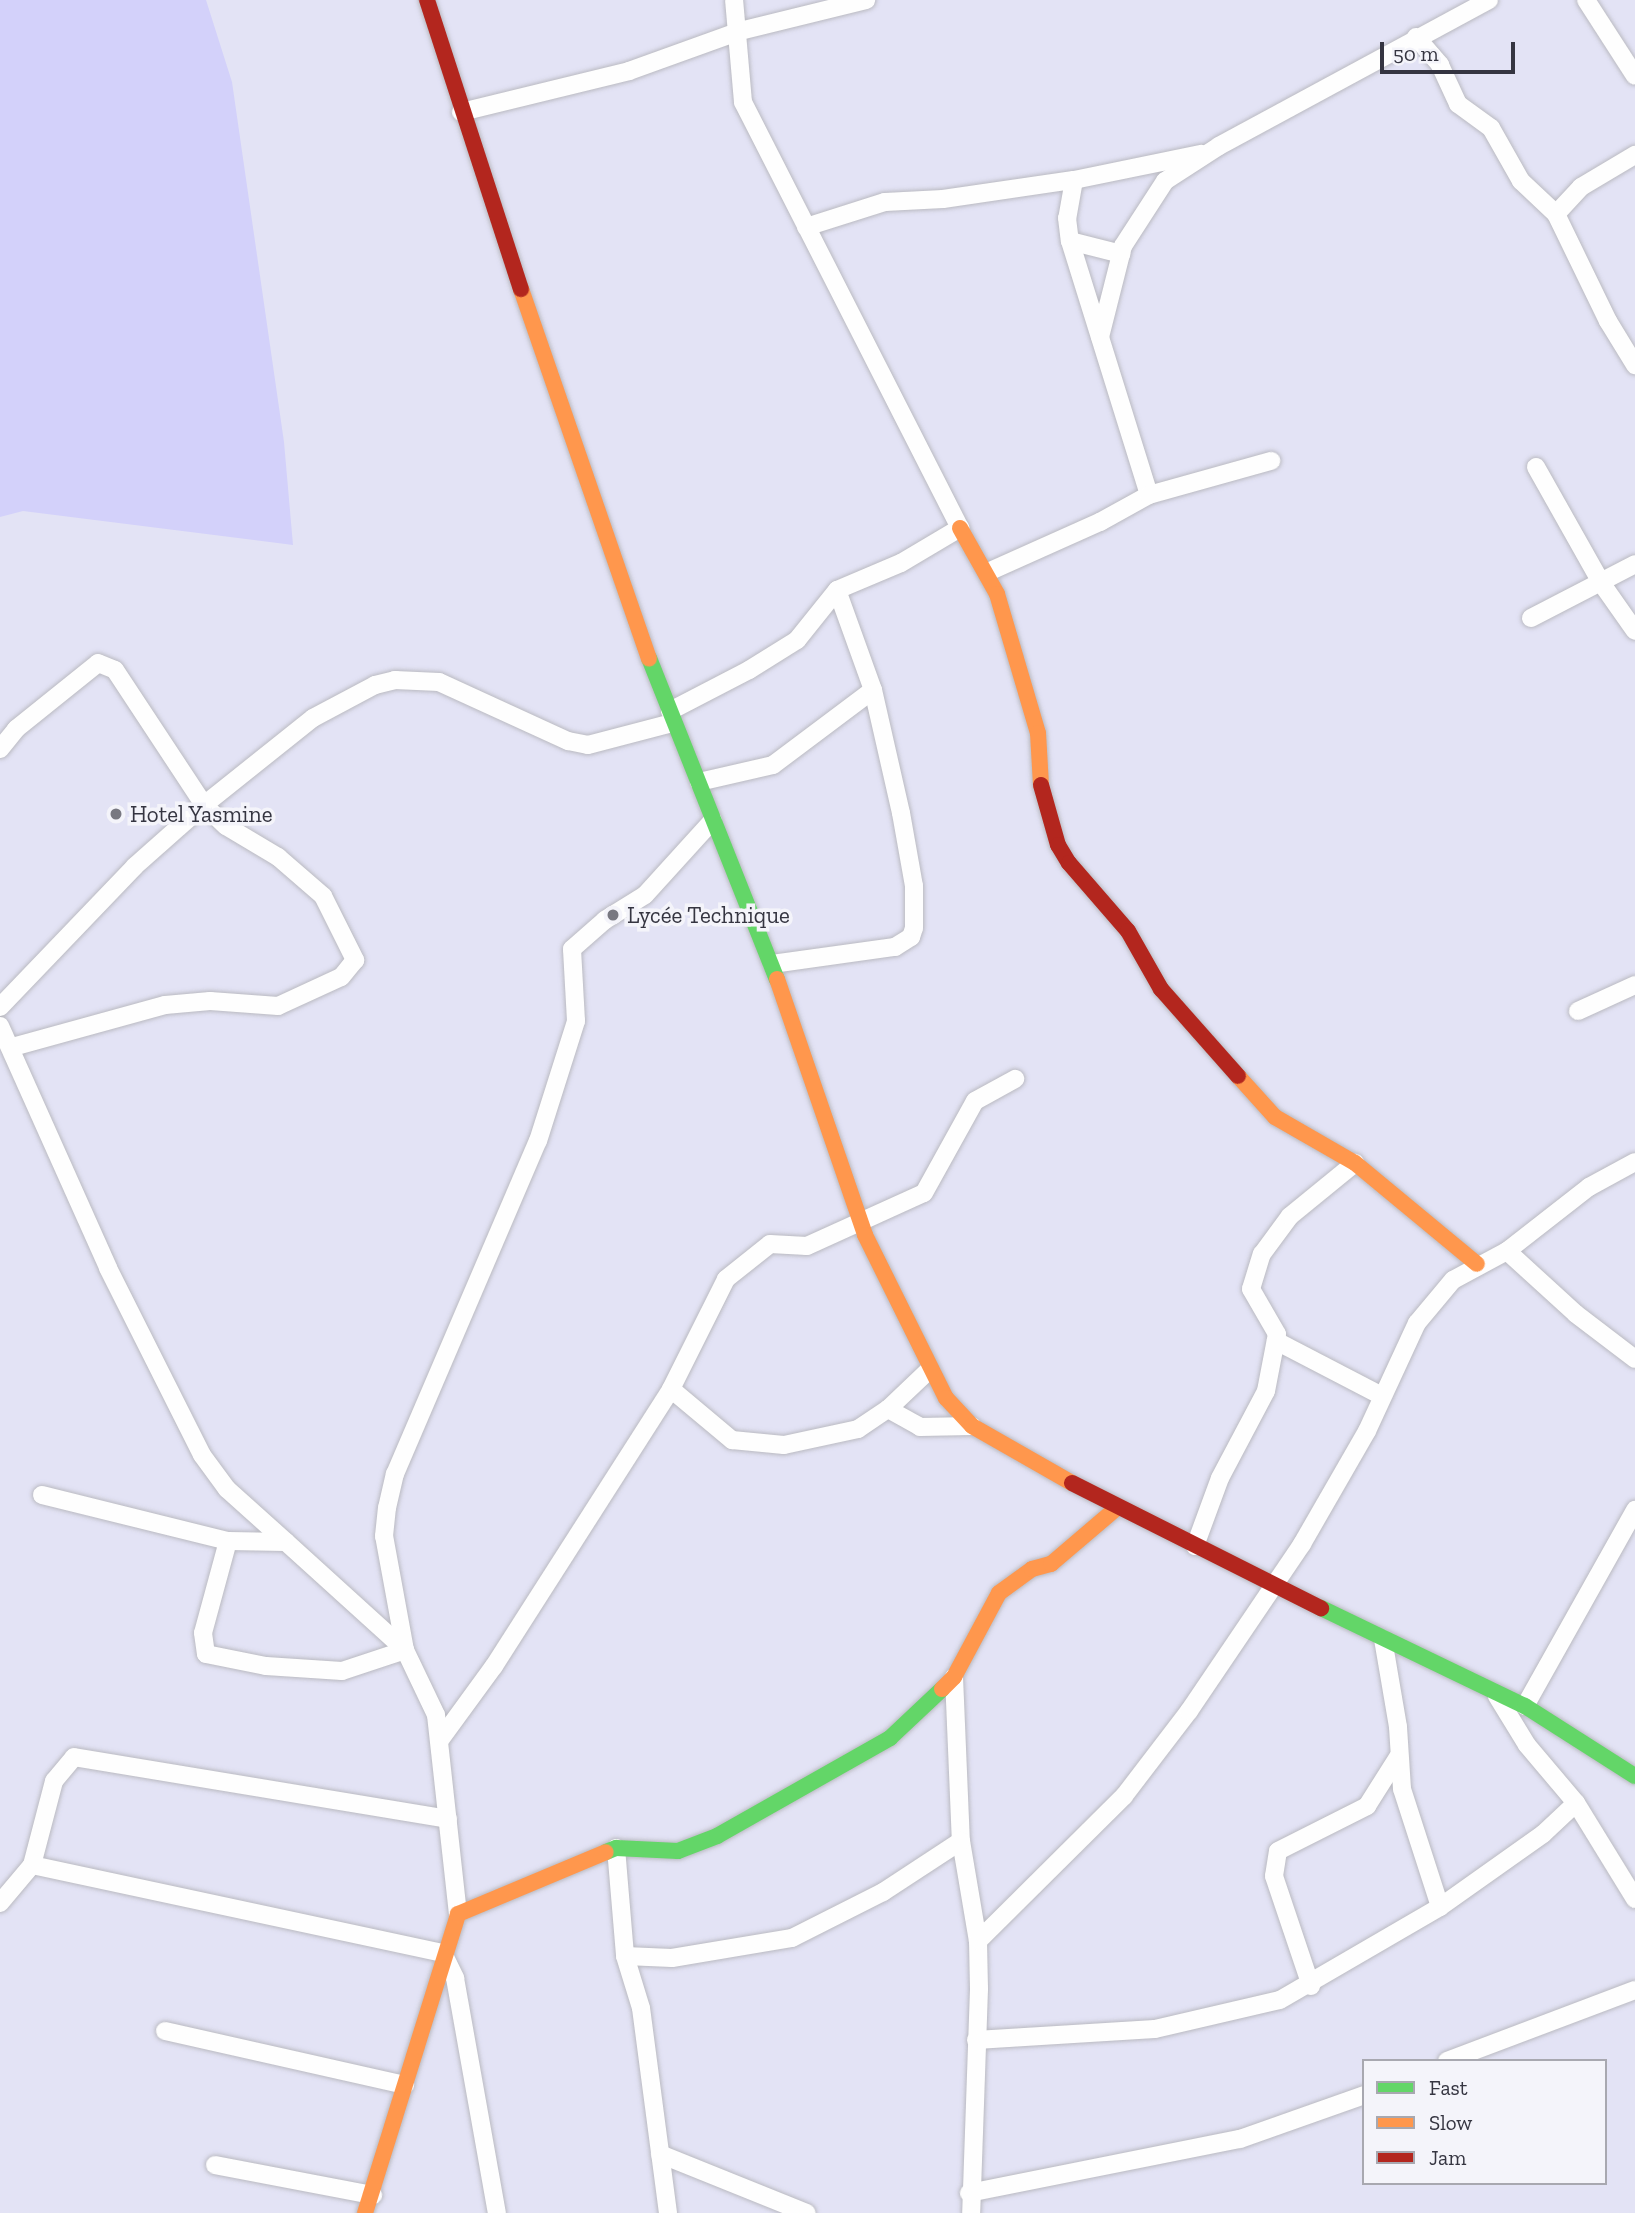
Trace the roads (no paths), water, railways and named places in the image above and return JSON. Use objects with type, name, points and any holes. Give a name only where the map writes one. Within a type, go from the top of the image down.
[{"type":"street","points":[[427,0],[461,112],[603,532],[671,717],[772,964],[860,1221],[928,1371],[972,1426],[1118,1507],[1195,1546],[1497,1696],[1525,1706],[1635,1776]]},
{"type":"street","points":[[734,0],[740,32],[737,57],[743,102],[960,528],[988,572],[1034,715],[1041,793],[1058,845],[1128,931],[1161,989],[1217,1055],[1285,1124],[1355,1163],[1477,1264]]},
{"type":"street","points":[[461,112],[629,71],[740,32],[866,0]]},
{"type":"street","points":[[1100,337],[1121,254],[1165,181],[1208,153],[1416,37],[1489,0]]},
{"type":"street","points":[[1586,0],[1635,76]]},
{"type":"street","points":[[1416,37],[1440,65],[1458,104],[1491,128],[1521,181],[1556,214],[1608,321],[1635,365]]},
{"type":"street","points":[[806,227],[885,202],[943,199],[1074,180],[1208,153]]},
{"type":"street","points":[[1556,214],[1581,187],[1635,155]]},
{"type":"street","points":[[1074,180],[1067,218],[1070,240],[1149,495]]},
{"type":"street","points":[[1070,240],[1121,254]]},
{"type":"street","points":[[988,572],[1100,523],[1149,495],[1271,461]]},
{"type":"street","points":[[1535,467],[1602,584],[1635,631]]},
{"type":"street","points":[[0,1007],[135,866],[204,805],[313,718],[375,685],[395,680],[439,682],[568,741],[587,745],[671,717],[797,639],[837,590],[901,563],[960,528]]},
{"type":"street","points":[[1531,618],[1602,584],[1635,564]]},
{"type":"street","points":[[772,964],[895,947],[911,937],[914,886],[873,690],[837,590]]},
{"type":"street","points":[[0,749],[16,729],[98,663],[121,675],[204,805],[226,826],[278,857],[323,896],[355,960],[349,969],[278,1006],[210,1001],[165,1005],[12,1047]]},
{"type":"street","points":[[699,782],[773,765],[873,690]]},
{"type":"street","points":[[365,2213],[373,2194],[443,1954],[458,1914],[440,1740],[431,1700],[405,1650],[384,1536],[395,1474],[538,1141],[576,1021],[572,949],[605,920],[645,895],[713,820]]},
{"type":"street","points":[[1577,1012],[1635,985]]},
{"type":"street","points":[[0,1026],[12,1047],[90,1230],[202,1455],[227,1489],[405,1650]]},
{"type":"street","points":[[440,1740],[494,1666],[671,1389],[726,1279],[770,1244],[807,1246],[924,1193],[975,1101],[1015,1079]]},
{"type":"street","points":[[978,1941],[1124,1796],[1189,1712],[1277,1586],[1382,1396],[1417,1323],[1453,1280],[1477,1264],[1507,1251],[1589,1187],[1635,1162]]},
{"type":"street","points":[[1195,1546],[1220,1478],[1266,1391],[1276,1328],[1251,1289],[1262,1254],[1290,1216],[1355,1163]]},
{"type":"street","points":[[1507,1251],[1576,1314],[1635,1359]]},
{"type":"street","points":[[1276,1341],[1382,1396]]},
{"type":"street","points":[[671,1389],[723,1435],[741,1443],[784,1445],[834,1437],[858,1429],[888,1409],[928,1371]]},
{"type":"street","points":[[888,1409],[920,1427],[972,1426]]},
{"type":"street","points":[[42,1495],[228,1541],[286,1542]]},
{"type":"street","points":[[458,1914],[616,1848],[678,1852],[717,1836],[890,1738],[954,1677],[999,1593],[1031,1569],[1051,1564],[1118,1507]]},
{"type":"street","points":[[1525,1706],[1635,1510]]},
{"type":"street","points":[[228,1541],[203,1633],[206,1654],[266,1666],[342,1671],[405,1650]]},
{"type":"street","points":[[1383,1639],[1402,1789],[1440,1908]]},
{"type":"street","points":[[954,1677],[961,1840],[978,1941],[969,2193],[971,2213]]},
{"type":"street","points":[[1497,1696],[1527,1745],[1576,1803],[1635,1899]]},
{"type":"street","points":[[0,1903],[32,1865],[54,1782],[74,1757],[448,1819]]},
{"type":"street","points":[[1311,1986],[1275,1875],[1278,1851],[1367,1806],[1398,1757]]},
{"type":"street","points":[[975,2040],[1155,2029],[1280,2000],[1311,1986],[1440,1908],[1534,1841],[1576,1803]]},
{"type":"street","points":[[625,1956],[672,1958],[792,1938],[883,1892],[961,1840]]},
{"type":"street","points":[[616,1848],[625,1956],[641,2008],[668,2213]]},
{"type":"street","points":[[32,1865],[443,1954]]},
{"type":"street","points":[[443,1954],[455,1978],[497,2213]]},
{"type":"street","points":[[1452,2059],[1635,1990]]},
{"type":"street","points":[[165,2031],[405,2085]]},
{"type":"street","points":[[969,2193],[1240,2139],[1362,2096]]},
{"type":"street","points":[[660,2154],[807,2213]]},
{"type":"street","points":[[215,2165],[373,2194]]},
{"type":"water","points":[[0,0],[206,0],[232,82],[284,442],[293,545],[23,511],[0,517]]},
{"type":"place","name":"Hotel Yasmine","points":[[116,814]]},
{"type":"place","name":"Lycée Technique","points":[[613,915]]}]
